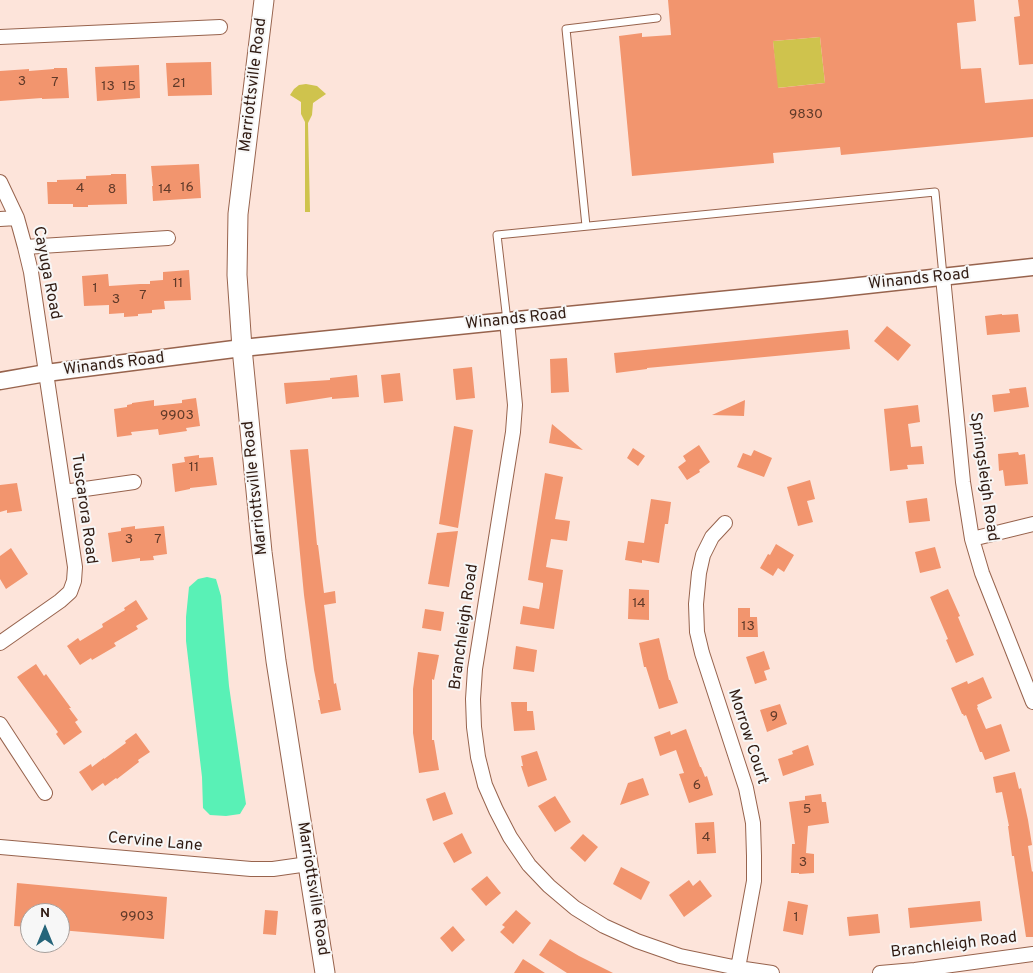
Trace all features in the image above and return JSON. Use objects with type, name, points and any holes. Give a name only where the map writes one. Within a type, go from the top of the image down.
[{"type":"main road","name":"Marriottsville Road","points":[[264,0],[238,214],[237,275],[242,348],[262,552],[272,631],[325,973]]},
{"type":"street","points":[[0,37],[220,27]]},
{"type":"street","name":"Cayuga Road","points":[[0,182],[17,218],[25,247],[31,272],[46,373]]},
{"type":"street","points":[[0,219],[17,218]]},
{"type":"street","points":[[25,247],[168,238]]},
{"type":"street","name":"Winands Road","points":[[0,381],[46,373],[242,348],[1033,268]]},
{"type":"street","name":"Springsleigh Road","points":[[943,277],[963,482],[972,539],[982,573],[1033,702]]},
{"type":"street","name":"Branchleigh Road","points":[[506,321],[515,405],[513,432],[475,669],[473,699],[478,757],[485,785],[510,837],[529,865],[549,886],[575,908],[604,926],[637,941],[680,956],[772,973]]},
{"type":"street","name":"Tuscarora Road","points":[[0,644],[60,601],[70,592],[74,581],[75,566],[46,373]]},
{"type":"street","points":[[64,492],[134,482]]},
{"type":"street","name":"Morrow Court","points":[[725,523],[712,537],[703,554],[696,604],[697,632],[702,653],[746,788],[753,823],[754,881],[738,968]]},
{"type":"street","points":[[972,539],[1033,524]]},
{"type":"street","points":[[0,724],[45,793]]},
{"type":"street","name":"Cervine Lane","points":[[0,847],[251,869],[273,869],[308,864]]},
{"type":"street","name":"Branchleigh Road","points":[[880,973],[1033,954]]},
{"type":"lane","points":[[586,226],[566,28],[657,18]]},
{"type":"lane","points":[[506,321],[497,235],[586,226],[935,192],[943,277]]},
{"type":"shaded area","points":[[820,37],[825,83],[777,88],[773,41]]},
{"type":"shaded area","points":[[299,85],[317,86],[326,94],[313,103],[312,115],[308,123],[310,212],[305,212],[305,122],[301,114],[301,102],[290,95]]},
{"type":"shaded area","points":[[207,577],[216,579],[221,596],[229,686],[246,804],[240,814],[226,816],[210,815],[203,808],[202,777],[186,641],[189,587],[198,579]]},
{"type":"building","points":[[668,0],[974,0],[976,21],[957,23],[961,69],[981,68],[985,103],[1033,99],[1033,137],[841,155],[840,147],[773,153],[774,163],[632,176],[619,36],[642,33],[642,37],[671,35]],"holes":[[[820,37],[825,83],[778,88],[773,41]]]},
{"type":"building","points":[[1018,0],[1033,0],[1033,64],[1019,65],[1014,17],[1020,16]]},
{"type":"building","points":[[211,62],[212,95],[168,96],[166,63]]},
{"type":"building","points":[[139,65],[140,98],[97,101],[95,67]]},
{"type":"building","points":[[67,68],[69,98],[0,101],[0,71],[29,69],[29,71]]},
{"type":"building","points":[[199,164],[201,198],[153,201],[151,166]]},
{"type":"building","points":[[126,174],[127,204],[73,207],[73,204],[48,204],[47,182],[86,179],[86,176]]},
{"type":"building","points":[[189,270],[191,300],[164,301],[165,309],[152,310],[152,313],[138,314],[138,316],[124,317],[124,313],[109,314],[109,305],[84,306],[82,276],[108,274],[109,286],[150,284],[150,281],[163,280],[163,272]]},
{"type":"building","points":[[1018,314],[1020,332],[987,335],[985,316]]},
{"type":"building","points":[[887,326],[911,345],[898,361],[874,341]]},
{"type":"building","points":[[848,330],[850,349],[647,368],[616,373],[614,353]]},
{"type":"building","points":[[567,358],[569,392],[551,393],[550,359]]},
{"type":"building","points":[[472,367],[475,398],[456,400],[453,369]]},
{"type":"building","points":[[400,373],[403,401],[384,403],[381,375]]},
{"type":"building","points":[[357,375],[359,397],[332,399],[332,397],[286,404],[284,383],[330,380],[330,378]]},
{"type":"building","points":[[1026,387],[1029,407],[994,412],[992,395],[1010,393],[1009,389]]},
{"type":"building","points":[[196,398],[200,426],[186,428],[187,431],[159,435],[158,429],[131,432],[132,435],[117,437],[114,409],[127,407],[127,405],[132,403],[154,400],[154,406],[182,403],[182,400]]},
{"type":"building","points":[[745,400],[744,416],[712,415]]},
{"type":"building","points":[[918,405],[920,422],[908,424],[911,447],[922,446],[924,464],[907,465],[908,469],[890,471],[884,409]]},
{"type":"building","points":[[552,424],[583,450],[549,443]]},
{"type":"building","points":[[454,426],[473,430],[458,528],[439,524]]},
{"type":"building","points":[[699,445],[710,462],[699,470],[700,472],[687,480],[678,467],[686,461],[683,456]]},
{"type":"building","points":[[633,448],[645,456],[638,466],[627,458]]},
{"type":"building","points":[[308,449],[317,545],[324,593],[335,591],[336,603],[324,605],[334,684],[336,683],[341,710],[321,714],[304,595],[290,450]]},
{"type":"building","points":[[754,450],[772,458],[764,477],[737,467],[743,453],[751,456]]},
{"type":"building","points":[[1018,452],[1019,455],[1025,454],[1028,484],[1005,486],[1003,470],[999,471],[998,454]]},
{"type":"building","points":[[199,455],[199,458],[213,457],[217,485],[175,492],[172,464],[185,462],[184,457]]},
{"type":"building","points":[[545,473],[563,477],[555,519],[570,521],[567,541],[551,539],[546,567],[563,570],[554,629],[520,624],[523,606],[539,609],[543,586],[543,583],[528,580]]},
{"type":"building","points":[[810,480],[815,499],[807,501],[813,522],[798,526],[787,487]]},
{"type":"building","points":[[17,483],[22,511],[7,513],[7,510],[0,512],[0,485]]},
{"type":"building","points":[[927,498],[930,521],[909,523],[906,501]]},
{"type":"building","points":[[651,499],[671,502],[668,524],[665,524],[659,563],[625,560],[628,541],[644,543]]},
{"type":"building","points":[[135,526],[135,529],[164,526],[167,554],[153,556],[154,560],[140,561],[140,558],[112,562],[108,533],[121,531],[121,528]]},
{"type":"building","points":[[458,531],[449,587],[428,584],[437,533]]},
{"type":"building","points":[[776,544],[794,555],[784,572],[778,568],[773,576],[760,568]]},
{"type":"building","points":[[935,547],[941,568],[920,573],[915,552]]},
{"type":"building","points":[[11,548],[28,574],[6,589],[0,579],[0,556]]},
{"type":"building","points":[[629,589],[649,590],[649,620],[628,619]]},
{"type":"building","points":[[948,589],[974,655],[956,663],[930,597]]},
{"type":"building","points":[[136,600],[148,619],[136,626],[138,629],[114,643],[116,646],[80,665],[67,646],[78,638],[80,641],[103,627],[102,624],[125,610],[124,608]]},
{"type":"building","points":[[738,608],[750,608],[750,617],[757,617],[758,637],[738,637]]},
{"type":"building","points":[[425,609],[444,612],[441,631],[422,628]]},
{"type":"building","points":[[659,638],[669,680],[678,703],[659,709],[646,667],[644,667],[639,643]]},
{"type":"building","points":[[516,646],[537,650],[534,672],[513,669]]},
{"type":"building","points":[[764,651],[770,669],[764,671],[767,680],[755,684],[746,657]]},
{"type":"building","points":[[418,652],[439,655],[434,680],[432,679],[432,740],[434,740],[439,770],[419,773],[413,733],[413,689]]},
{"type":"building","points":[[36,664],[44,676],[46,674],[78,720],[75,722],[82,732],[64,745],[56,734],[58,732],[17,677]]},
{"type":"building","points":[[983,677],[992,698],[977,705],[977,708],[986,729],[1001,724],[1010,751],[985,760],[966,715],[962,714],[951,688],[967,681],[968,684]]},
{"type":"building","points":[[511,702],[527,702],[527,711],[533,711],[535,730],[514,731]]},
{"type":"building","points":[[780,704],[787,724],[767,732],[760,710]]},
{"type":"building","points":[[686,729],[700,767],[705,777],[707,776],[713,795],[689,803],[679,774],[684,773],[676,750],[660,756],[654,737],[670,731],[671,735]]},
{"type":"building","points":[[136,733],[150,752],[117,779],[105,786],[103,783],[92,791],[79,772],[91,764],[92,767],[104,759]]},
{"type":"building","points":[[808,745],[814,765],[783,776],[778,759],[793,754],[792,751]]},
{"type":"building","points":[[537,751],[547,780],[528,787],[521,766],[523,766],[521,756]]},
{"type":"building","points":[[1015,772],[1019,789],[1021,788],[1032,845],[1028,846],[1033,871],[1033,937],[1026,937],[1002,792],[996,793],[993,777]]},
{"type":"building","points":[[643,778],[649,795],[620,805],[628,783]]},
{"type":"building","points":[[445,792],[453,814],[433,821],[426,799]]},
{"type":"building","points":[[821,794],[822,802],[826,802],[829,823],[808,826],[806,853],[814,854],[814,873],[791,873],[792,844],[795,844],[789,802],[805,800],[805,796]]},
{"type":"building","points":[[555,796],[571,822],[555,832],[538,806]]},
{"type":"building","points":[[714,822],[716,853],[697,854],[695,823]]},
{"type":"building","points":[[462,833],[472,853],[454,863],[443,843]]},
{"type":"building","points":[[583,834],[598,847],[585,862],[570,848]]},
{"type":"building","points":[[621,867],[650,882],[641,900],[613,884]]},
{"type":"building","points":[[487,876],[501,893],[486,906],[471,889]]},
{"type":"building","points":[[689,880],[693,886],[700,880],[712,896],[684,917],[669,895]]},
{"type":"building","points":[[17,883],[167,897],[164,939],[70,931],[70,903],[20,903],[20,926],[14,926]]},
{"type":"building","points":[[788,901],[808,905],[803,935],[783,931]]},
{"type":"building","points":[[980,901],[982,921],[910,928],[908,908]]},
{"type":"building","points":[[265,910],[278,911],[276,935],[263,934]]},
{"type":"building","points":[[516,910],[531,923],[513,944],[500,932],[505,927],[502,925]]},
{"type":"building","points":[[878,914],[880,933],[849,936],[847,917]]},
{"type":"building","points":[[453,926],[465,940],[452,952],[440,938]]},
{"type":"building","points":[[550,939],[613,973],[567,973],[539,955]]},
{"type":"building","points":[[523,959],[545,973],[514,973]]}]
